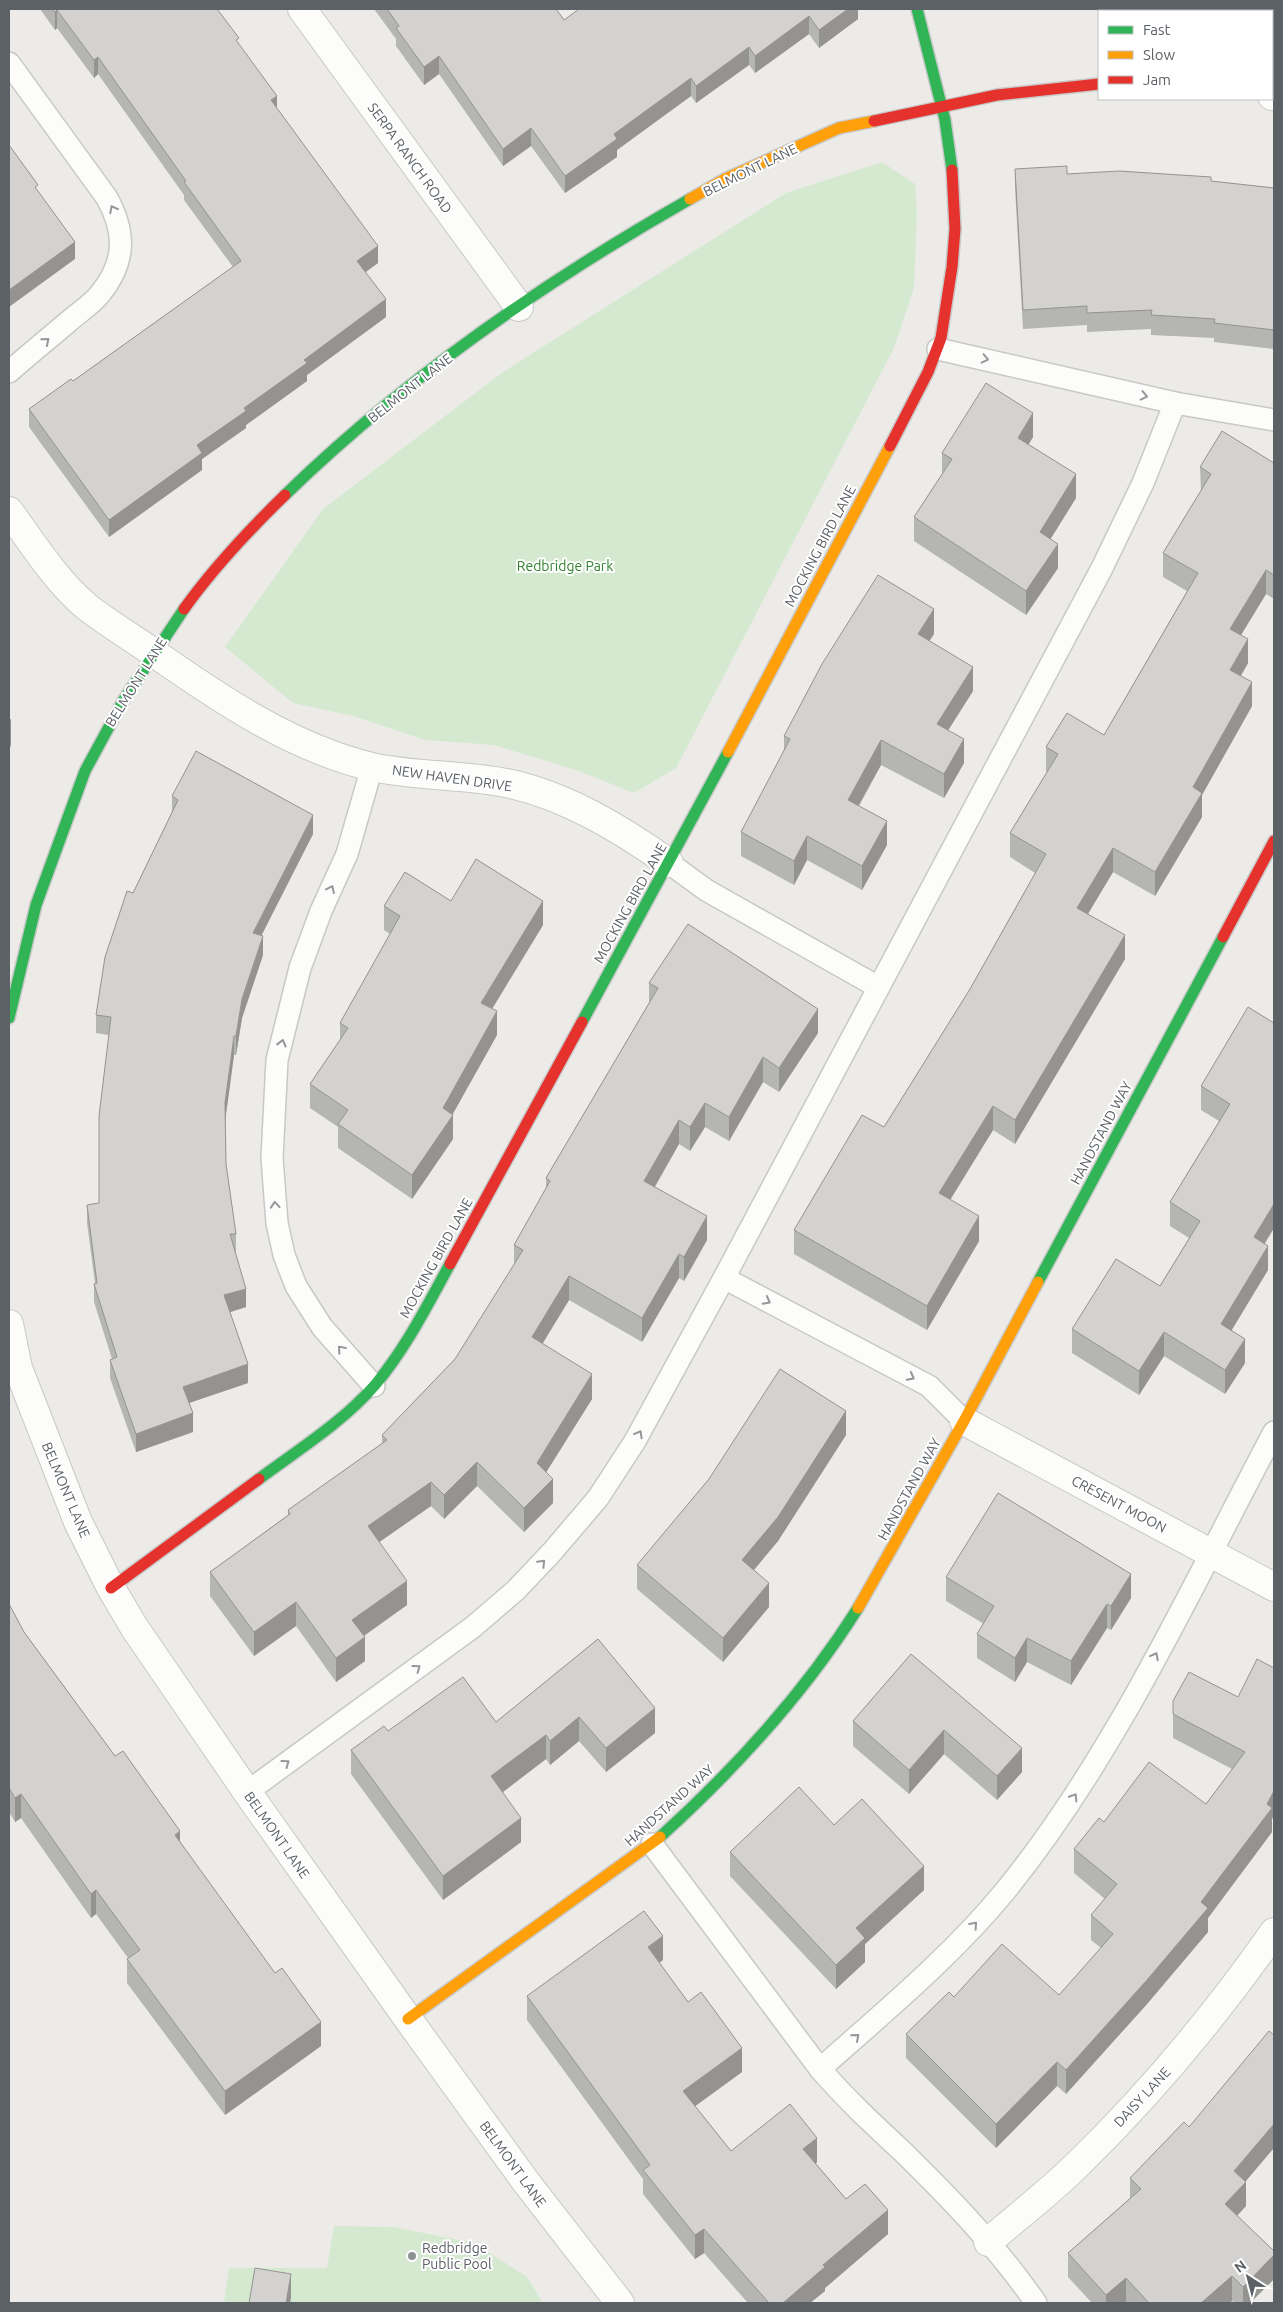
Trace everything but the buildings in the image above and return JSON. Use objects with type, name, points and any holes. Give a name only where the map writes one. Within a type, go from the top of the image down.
[{"type":"street","name":"SERPA RANCH ROAD","points":[[302,9],[519,307]]},
{"type":"street","name":"MOCKING BIRD LANE","points":[[111,1588],[338,1420],[374,1386],[405,1346],[669,863],[921,387],[938,348],[954,268],[955,219],[953,159],[943,106],[917,9]]},
{"type":"street","name":"BELMONT LANE","points":[[9,1018],[36,905],[85,771],[103,735],[153,652],[216,567],[248,531],[318,463],[400,393],[519,307],[623,237],[725,179],[839,128],[997,95],[1098,84]]},
{"type":"street","name":"NEW HAVEN DRIVE","points":[[9,511],[57,576],[87,606],[256,720],[316,748],[372,767],[510,784],[543,794],[625,832],[669,863]]},
{"type":"street","name":"HANDSTAND WAY","points":[[408,2019],[652,1844],[702,1798],[777,1720],[836,1643],[877,1577],[964,1421],[1274,841]]},
{"type":"street","name":"BELMONT LANE","points":[[9,1324],[18,1368],[46,1445],[78,1522],[111,1588],[134,1627],[247,1792],[408,2019],[526,2182],[620,2303]]},
{"type":"street","name":"CRESENT MOON","points":[[964,1421],[1274,1587]]},
{"type":"street","name":"DAISY LANE","points":[[988,2242],[1077,2166],[1162,2078],[1238,1983],[1274,1932]]},
{"type":"lane","points":[[9,63],[107,198],[118,217],[121,238],[119,258],[112,277],[99,295],[9,372]]},
{"type":"lane","points":[[938,348],[1175,403],[1274,420]]},
{"type":"lane","points":[[247,1792],[473,1627],[516,1590],[552,1552],[598,1498],[635,1441],[724,1278],[1102,568],[1143,483],[1175,403]]},
{"type":"lane","points":[[372,767],[347,854],[321,911],[300,968],[277,1060],[272,1158],[277,1224],[284,1255],[296,1286],[322,1327],[374,1386]]},
{"type":"lane","name":"NEW HAVEN DRIVE","points":[[669,863],[706,890],[878,987]]},
{"type":"lane","points":[[724,1278],[929,1386],[964,1421]]},
{"type":"lane","points":[[820,2069],[913,1987],[960,1940],[1005,1890],[1067,1807],[1126,1711],[1274,1432]]},
{"type":"lane","points":[[652,1844],[820,2069],[846,2098],[954,2203],[988,2242],[1036,2303]]},
{"type":"green space","name":"Redbridge Park","points":[[882,162],[915,184],[917,214],[914,288],[894,348],[676,768],[634,793],[579,771],[494,745],[425,740],[353,716],[293,703],[225,647],[323,509],[503,372],[786,193]]},
{"type":"green space","name":"Redbridge Public Pool","points":[[334,2226],[394,2227],[474,2243],[527,2277],[543,2303],[224,2303],[229,2268],[327,2268]]},
{"type":"traffic: fast","points":[[917,9],[945,120],[952,170]]},
{"type":"traffic: fast","points":[[285,495],[330,453],[427,372],[530,298],[690,199]]},
{"type":"traffic: fast","points":[[9,1018],[36,905],[85,771],[123,701],[184,609]]},
{"type":"traffic: fast","points":[[582,1022],[728,752]]},
{"type":"traffic: fast","points":[[1038,1282],[1223,937]]},
{"type":"traffic: fast","points":[[259,1479],[335,1423],[375,1385],[406,1342],[450,1264]]},
{"type":"traffic: fast","points":[[660,1837],[715,1785],[767,1729],[815,1670],[858,1608]]},
{"type":"traffic: slow","points":[[690,199],[725,179],[839,128],[874,121]]},
{"type":"traffic: slow","points":[[728,752],[890,446]]},
{"type":"traffic: slow","points":[[858,1608],[964,1421],[1038,1282]]},
{"type":"traffic: slow","points":[[408,2019],[660,1837]]},
{"type":"traffic: jam","points":[[874,121],[997,95],[1098,84]]},
{"type":"traffic: jam","points":[[890,446],[928,372],[941,338],[952,267],[955,229],[952,170]]},
{"type":"traffic: jam","points":[[184,609],[232,550],[285,495]]},
{"type":"traffic: jam","points":[[1223,937],[1274,841]]},
{"type":"traffic: jam","points":[[450,1264],[582,1022]]},
{"type":"traffic: jam","points":[[111,1588],[259,1479]]},
{"type":"place","name":"Redbridge Public Pool","points":[[412,2256]]}]
